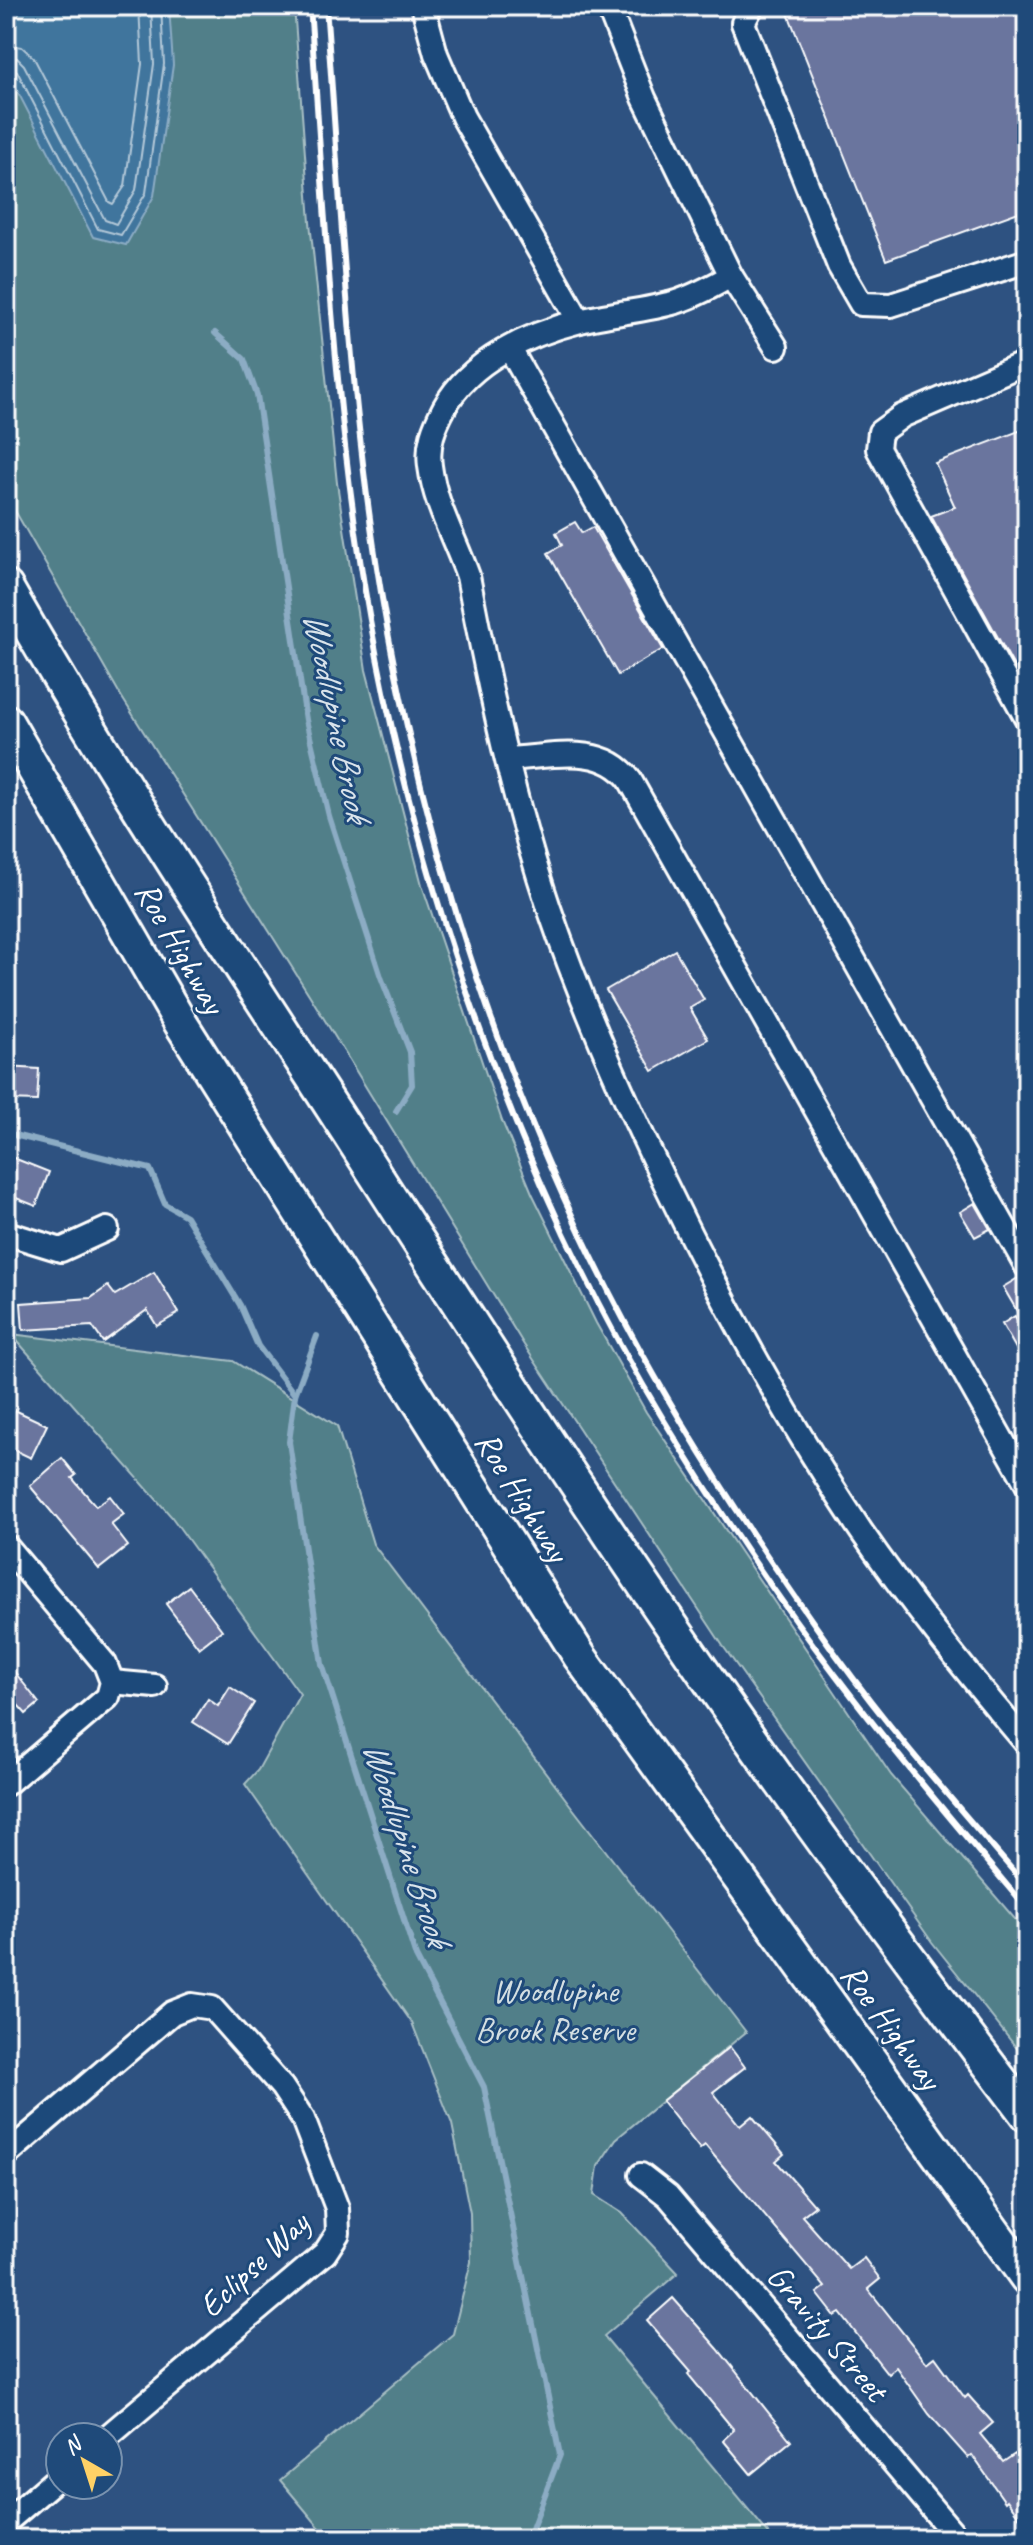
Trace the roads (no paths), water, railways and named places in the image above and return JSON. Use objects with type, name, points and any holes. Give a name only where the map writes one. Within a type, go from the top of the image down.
[{"type":"highway","name":"Roe Highway","points":[[10,592],[147,819],[550,1445],[669,1623],[797,1805],[888,1932],[1027,2115]]},
{"type":"highway","name":"Roe Highway","points":[[6,721],[180,1022],[580,1657],[1027,2278]]},
{"type":"street","points":[[423,6],[436,54],[463,117],[579,321]]},
{"type":"street","points":[[608,6],[644,98],[731,276],[776,347]]},
{"type":"street","points":[[752,6],[743,23],[839,266],[861,304],[891,305],[1027,261]]},
{"type":"street","points":[[731,276],[676,302],[579,321],[490,359],[459,385],[434,426],[429,445],[430,464],[439,504],[468,576],[508,759],[548,907],[595,1034],[705,1268],[808,1449],[863,1533],[925,1618],[1027,1744]]},
{"type":"street","points":[[510,349],[1027,1267]]},
{"type":"street","points":[[1027,362],[902,416],[880,432],[878,449],[1027,719]]},
{"type":"street","points":[[508,759],[596,755],[616,764],[630,780],[1027,1484]]},
{"type":"street","points":[[6,1233],[61,1250],[107,1229]]},
{"type":"street","points":[[6,1546],[105,1664],[112,1682],[108,1697],[6,1784]]},
{"type":"street","points":[[112,1682],[155,1686]]},
{"type":"street","name":"Eclipse Way","points":[[6,2155],[172,2013],[192,2005],[212,2008],[282,2087],[303,2119],[337,2208],[338,2233],[325,2253],[124,2423]]},
{"type":"street","name":"Gravity Street","points":[[641,2175],[668,2196],[958,2539]]},
{"type":"street","points":[[6,2522],[44,2490]]},
{"type":"water","points":[[6,6],[169,6],[173,65],[154,196],[126,245],[93,237],[9,75]]},
{"type":"waterway","name":"Woodlupine Brook","points":[[215,333],[244,359],[257,395],[306,720],[329,816],[381,977],[410,1052],[412,1085],[396,1111]]},
{"type":"waterway","points":[[6,1133],[150,1169],[165,1204],[186,1216],[240,1305],[258,1346],[295,1395]]},
{"type":"waterway","name":"Woodlupine Brook","points":[[317,1336],[295,1395],[289,1442],[322,1664],[416,1957],[484,2087],[560,2455],[528,2539]]},
{"type":"railway","points":[[310,6],[339,391],[370,620],[417,827],[447,931],[482,1034],[521,1136],[565,1235],[613,1331],[665,1422],[768,1582],[835,1674],[905,1764],[1027,1909]]},
{"type":"railway","points":[[326,6],[350,341],[368,508],[381,591],[414,758],[460,925],[487,1007],[551,1168],[587,1247],[674,1410],[780,1575],[859,1686],[1027,1887]]},
{"type":"park label","name":"Woodlupine Brook Reserve","points":[[555,2010]]}]
